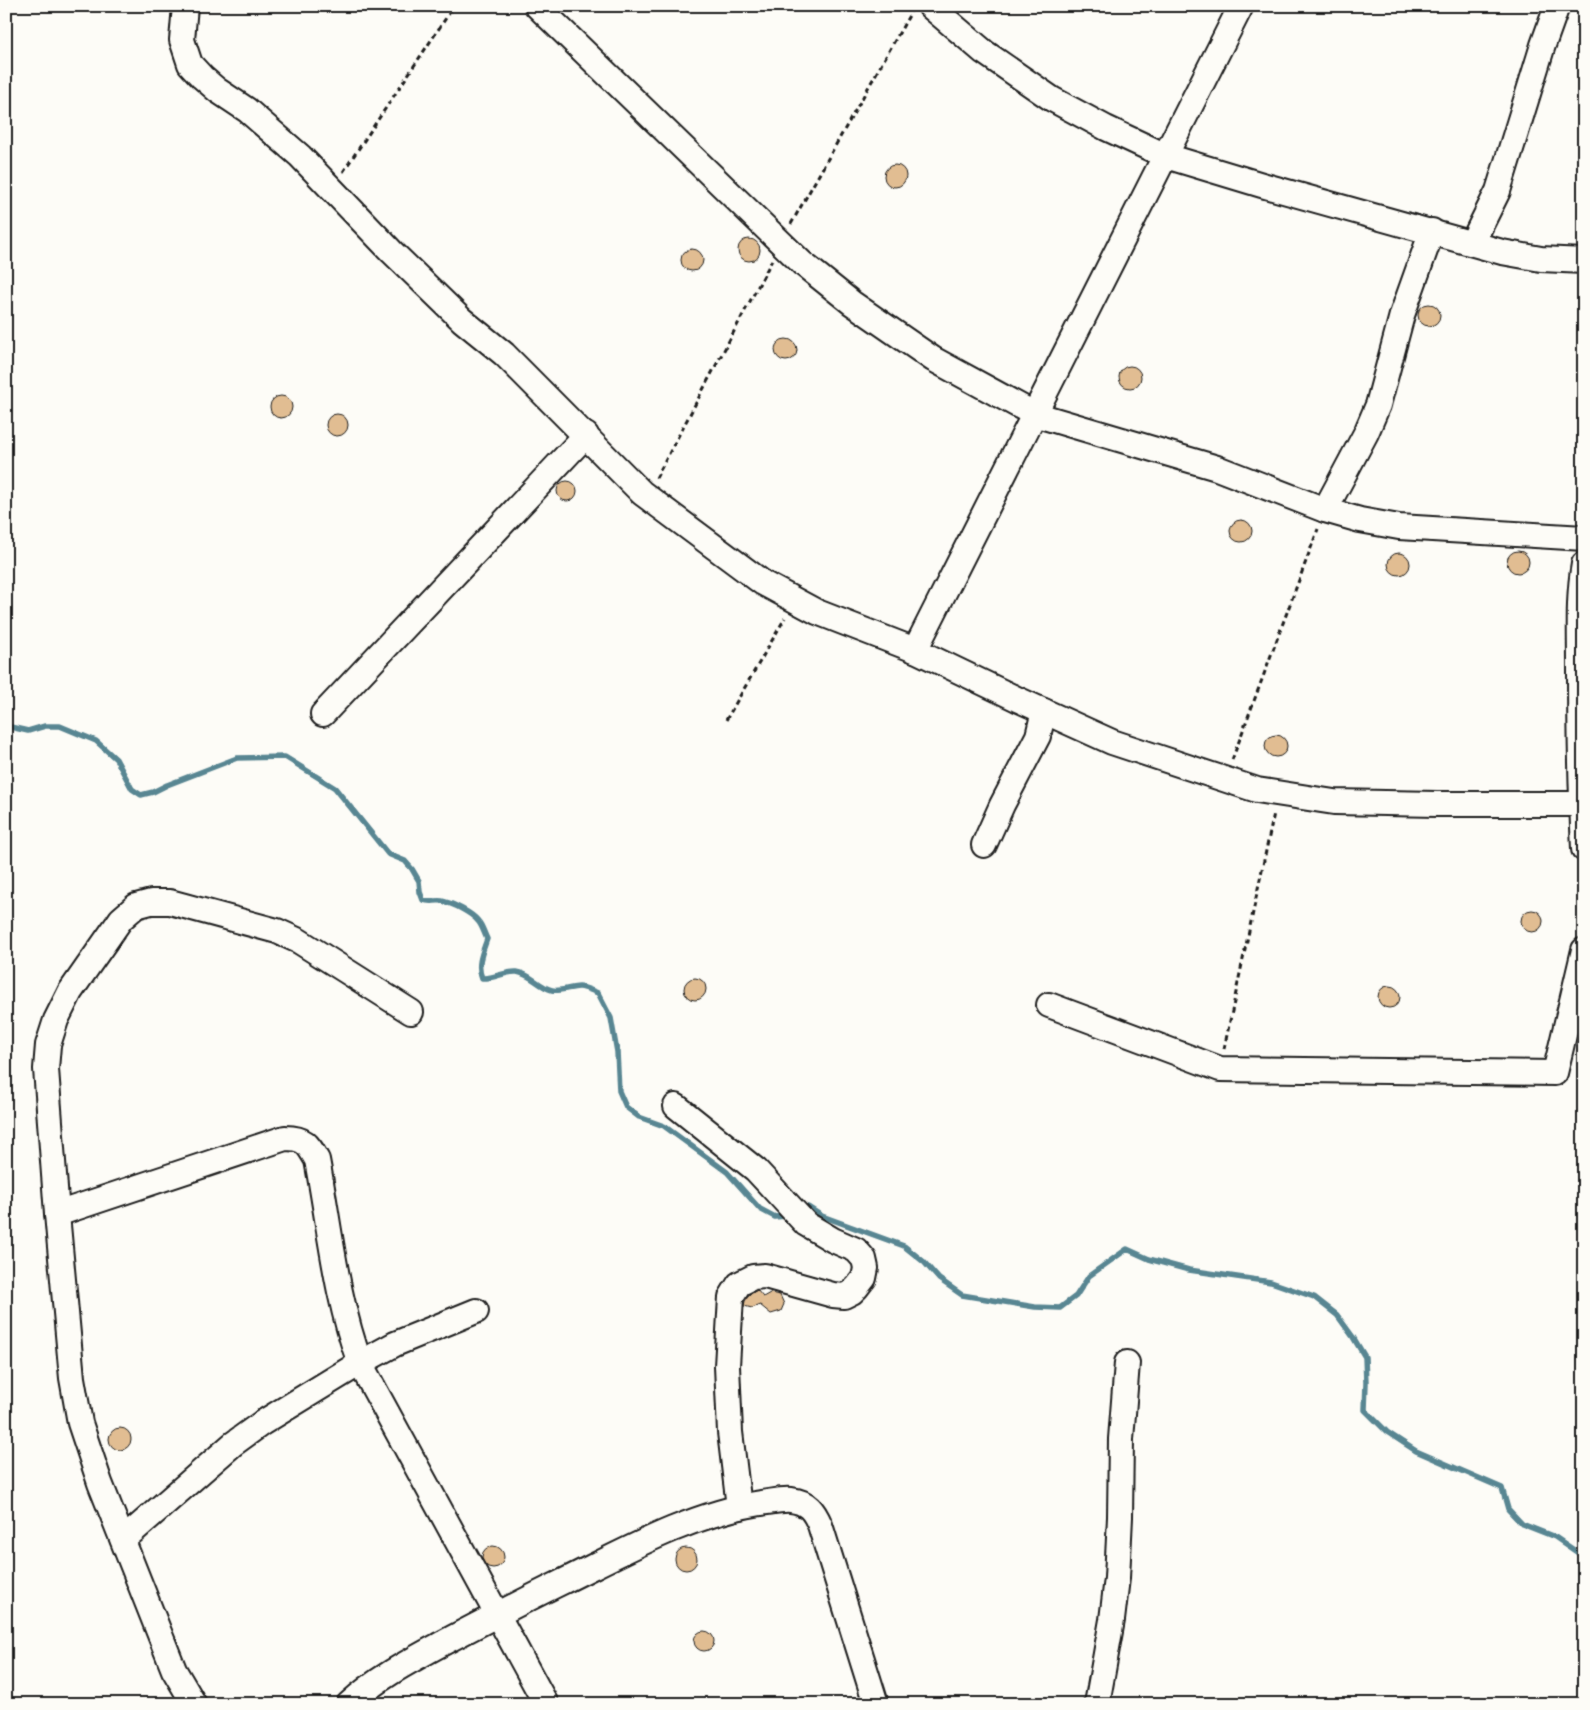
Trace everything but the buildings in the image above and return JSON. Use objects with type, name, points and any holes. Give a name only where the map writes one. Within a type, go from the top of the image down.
[{"type":"street","points":[[186,6],[182,40],[190,64],[217,90],[247,110],[300,156],[392,252],[462,320],[504,354],[642,493],[763,583],[816,612],[915,650],[1112,742],[1257,790],[1334,802],[1582,804]]},
{"type":"street","points":[[537,6],[802,263],[852,303],[933,359],[1034,414],[1217,468],[1325,510],[1360,520],[1399,527],[1584,538]]},
{"type":"street","points":[[930,6],[984,52],[1052,99],[1106,128],[1166,156],[1262,185],[1502,252],[1541,259],[1584,261]]},
{"type":"street","points":[[915,650],[1241,6]]},
{"type":"street","points":[[1472,243],[1498,192],[1543,45],[1557,6]]},
{"type":"street","points":[[1325,510],[1366,433],[1378,405],[1402,315],[1432,231]]},
{"type":"street","points":[[323,714],[586,435]]},
{"type":"street","points":[[1584,564],[1580,633],[1580,760],[1584,850]]},
{"type":"street","points":[[984,845],[1002,805],[1038,736],[1044,711]]},
{"type":"street","points":[[194,1704],[174,1670],[100,1483],[80,1423],[72,1378],[57,1214],[46,1069],[48,1045],[56,1020],[70,992],[121,919],[136,906],[151,902],[170,902],[277,931],[299,941],[411,1012]]},
{"type":"street","points":[[1049,1005],[1220,1069],[1555,1073],[1584,950]]},
{"type":"street","points":[[676,1106],[756,1170],[806,1224],[833,1240],[856,1250],[864,1259],[866,1268],[864,1278],[857,1287],[844,1296],[833,1295],[765,1276],[753,1277],[739,1284],[731,1297],[727,1366],[730,1432],[739,1506]]},
{"type":"street","points":[[57,1214],[286,1138],[296,1138],[308,1144],[317,1160],[338,1284],[352,1343],[360,1363],[546,1704]]},
{"type":"street","points":[[123,1540],[248,1434],[282,1410],[395,1344],[476,1311]]},
{"type":"street","points":[[1098,1704],[1117,1578],[1121,1439],[1126,1364]]},
{"type":"street","points":[[349,1704],[366,1689],[402,1666],[497,1613],[649,1540],[739,1506],[790,1500],[803,1503],[814,1511],[820,1525],[876,1704]]},
{"type":"path","points":[[331,189],[454,6]]},
{"type":"path","points":[[1224,779],[1325,510]]},
{"type":"path","points":[[726,720],[795,600]]},
{"type":"path","points":[[1220,1069],[1278,794]]},
{"type":"waterway","points":[[6,726],[28,731],[45,726],[60,726],[96,741],[116,759],[132,789],[141,795],[153,792],[237,758],[285,757],[335,788],[388,854],[405,861],[412,869],[419,881],[423,900],[442,901],[451,904],[467,912],[479,923],[487,939],[480,963],[482,978],[517,972],[527,975],[552,990],[579,987],[598,993],[611,1018],[617,1052],[619,1091],[626,1107],[639,1117],[664,1126],[727,1172],[760,1209],[775,1217],[786,1216]]},
{"type":"waterway","points":[[799,1207],[808,1207],[822,1216],[904,1246],[924,1262],[939,1279],[962,1295],[1035,1307],[1060,1308],[1076,1296],[1089,1276],[1127,1249],[1149,1259],[1189,1270],[1271,1282],[1314,1297],[1337,1315],[1365,1357],[1365,1410],[1387,1432],[1416,1451],[1502,1488],[1508,1509],[1522,1524],[1555,1537],[1584,1557]]}]
